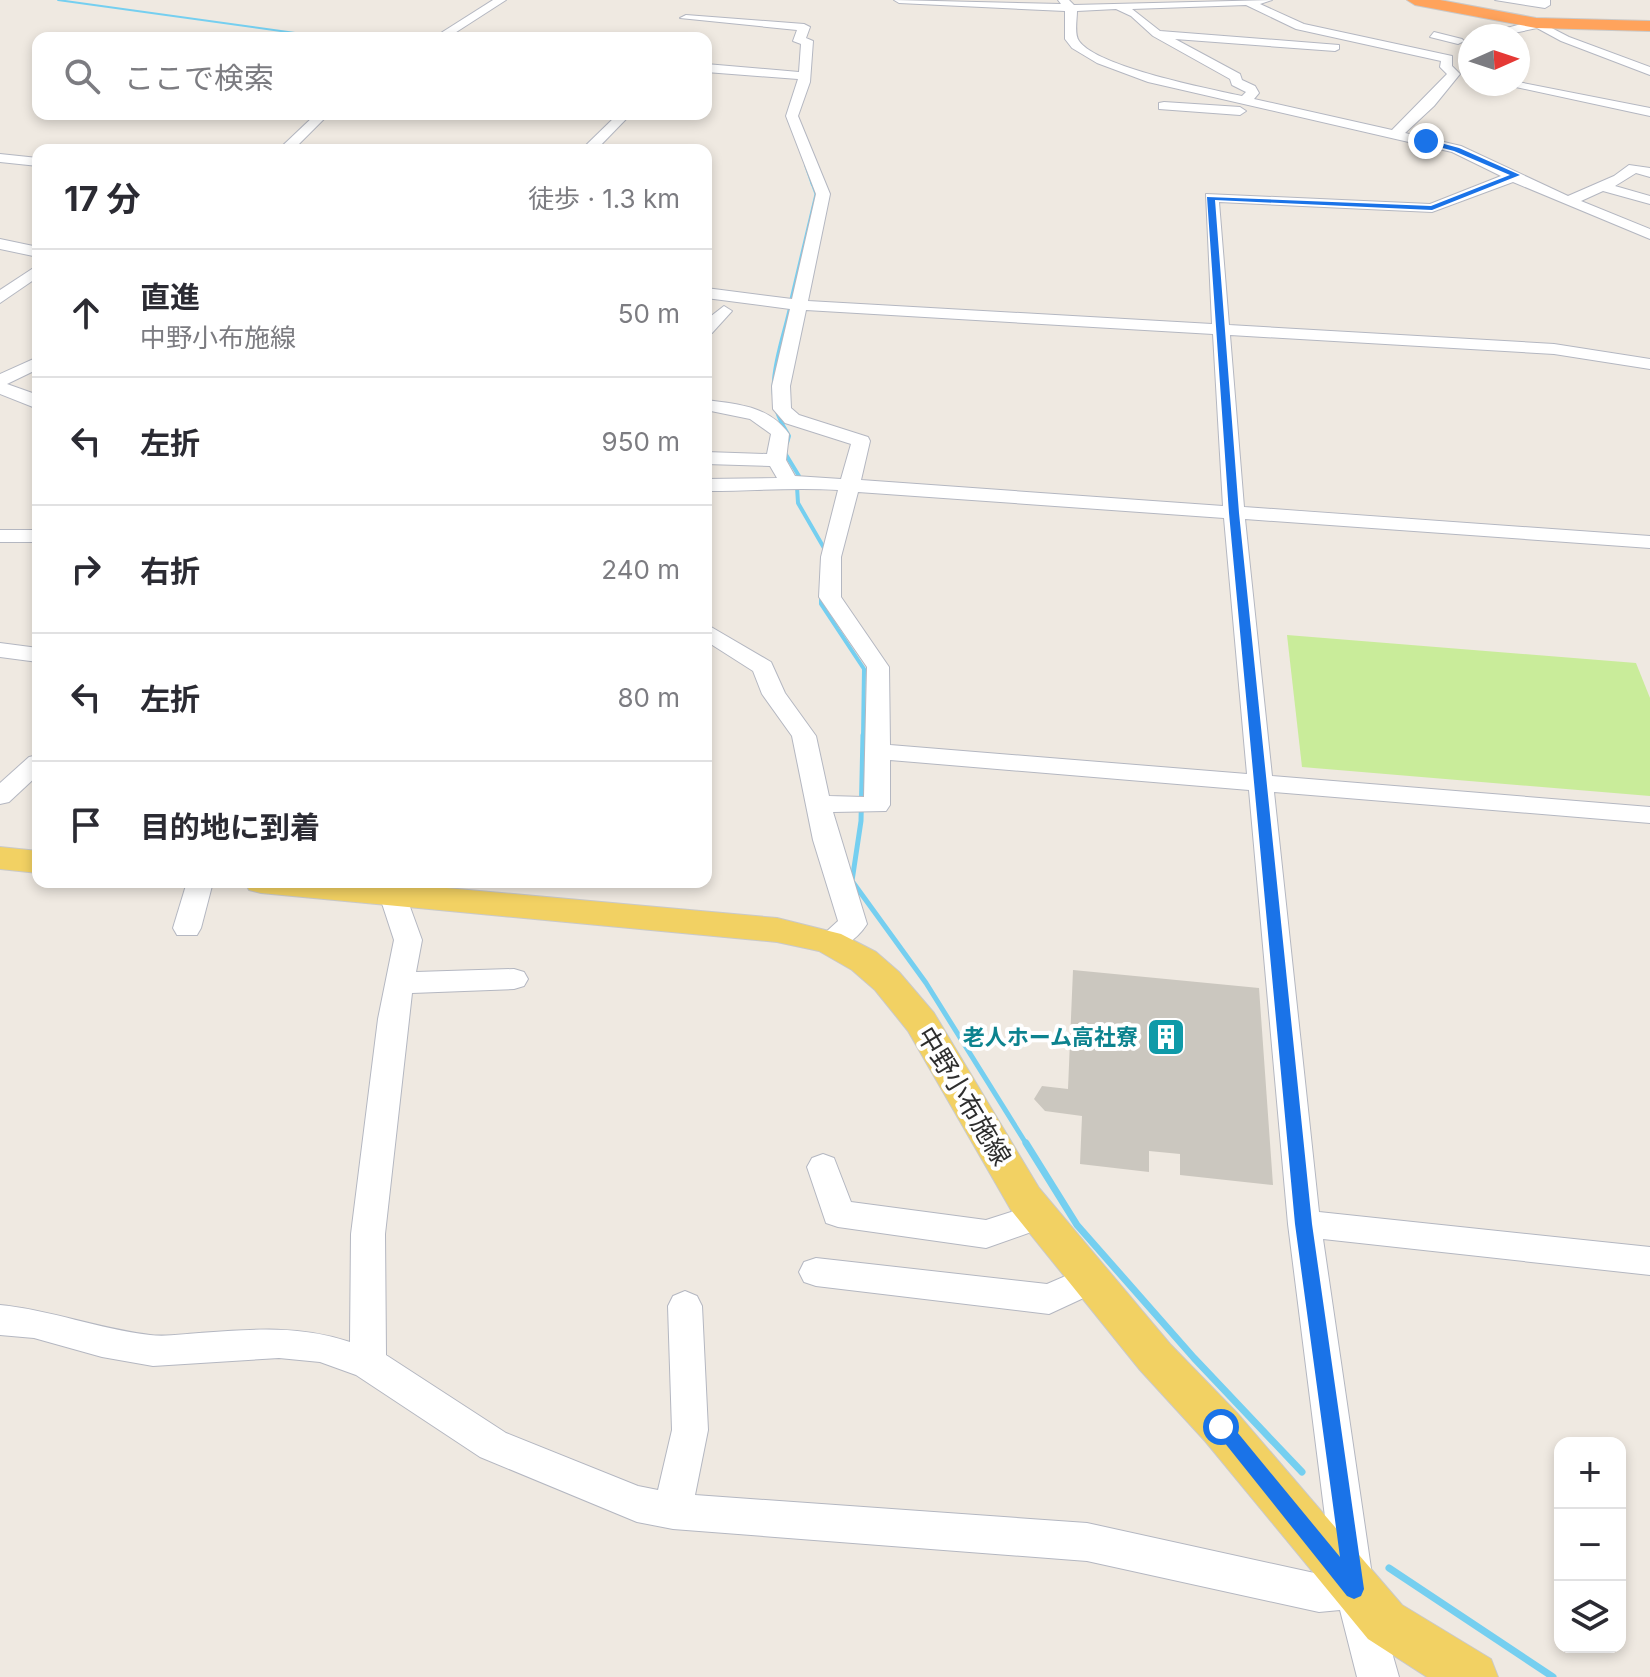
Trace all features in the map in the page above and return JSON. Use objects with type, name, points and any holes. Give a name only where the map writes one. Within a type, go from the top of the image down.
[{"type":"highway","points":[[1424,1],[1537,24],[1650,26]]},
{"type":"main road","points":[[0,858],[32,861]]},
{"type":"main road","name":"中野小布施線","points":[[389,888],[777,930],[829,942],[864,961],[887,981],[921,1022],[1025,1199],[1155,1357],[1221,1427],[1354,1589],[1385,1622],[1473,1677]]},
{"type":"street","points":[[449,32],[501,0]]},
{"type":"street","points":[[899,0],[1067,4],[1267,0]]},
{"type":"street","points":[[1500,0],[1545,5],[1545,0]]},
{"type":"street","points":[[1244,2],[1300,27],[1448,59],[1446,67],[1458,75]]},
{"type":"street","points":[[1067,4],[1071,39],[1085,52],[1152,79],[1456,149],[1650,234]]},
{"type":"street","points":[[1114,4],[1135,14],[1157,34],[1236,77],[1236,82],[1253,93],[1246,100]]},
{"type":"street","points":[[697,9],[686,18],[804,27],[799,41],[807,41],[805,76],[792,116],[823,194],[781,386],[782,409],[792,419],[861,441],[831,557],[830,597],[878,667],[880,752],[877,805],[817,804]]},
{"type":"street","points":[[1530,26],[1537,24],[1565,39],[1650,70]]},
{"type":"street","points":[[1157,34],[1232,37],[1274,44],[1378,46]]},
{"type":"street","points":[[1434,35],[1458,39]]},
{"type":"street","points":[[1431,55],[1458,43]]},
{"type":"street","points":[[712,68],[805,76]]},
{"type":"street","points":[[1627,79],[1631,74],[1650,70]]},
{"type":"street","points":[[1395,135],[1430,103],[1454,74]]},
{"type":"street","points":[[1530,88],[1650,112]]},
{"type":"street","points":[[1616,106],[1640,92]]},
{"type":"street","points":[[1164,106],[1296,114]]},
{"type":"street","points":[[291,144],[317,120]]},
{"type":"street","points":[[594,144],[619,120]]},
{"type":"street","points":[[0,158],[32,161]]},
{"type":"street","points":[[1569,201],[1603,187],[1638,164],[1650,173]]},
{"type":"street","points":[[1378,1677],[1354,1589],[1304,1224],[1234,513],[1211,197],[1432,208],[1517,175]]},
{"type":"street","points":[[1603,187],[1650,200]]},
{"type":"street","points":[[5,245],[32,232]]},
{"type":"street","points":[[5,245],[32,251]]},
{"type":"street","points":[[0,298],[32,274]]},
{"type":"street","points":[[712,294],[799,305],[1554,349],[1650,364]]},
{"type":"street","points":[[715,310],[761,317]]},
{"type":"street","points":[[0,381],[15,366],[32,363]]},
{"type":"street","points":[[0,388],[32,399]]},
{"type":"street","points":[[712,406],[762,414],[780,434],[776,460],[789,481]]},
{"type":"street","points":[[712,458],[776,460]]},
{"type":"street","points":[[712,485],[771,485],[789,481],[1650,542]]},
{"type":"street","points":[[0,536],[32,536]]},
{"type":"street","points":[[712,635],[745,659],[763,667],[774,694],[804,736],[817,804],[853,924],[829,942]]},
{"type":"street","points":[[0,650],[32,654]]},
{"type":"street","points":[[880,752],[1650,815]]},
{"type":"street","points":[[2,795],[32,768]]},
{"type":"street","points":[[2,795],[32,792]]},
{"type":"street","points":[[187,928],[198,888]]},
{"type":"street","points":[[368,1363],[368,1234],[393,1019],[408,940],[389,888]]},
{"type":"street","points":[[402,983],[514,979]]},
{"type":"street","points":[[823,1167],[838,1214],[986,1234],[1039,1216]]},
{"type":"street","points":[[1304,1224],[1650,1261]]},
{"type":"street","points":[[816,1272],[1049,1299],[1091,1279]]},
{"type":"street","points":[[673,1511],[690,1430],[685,1306]]},
{"type":"street","points":[[0,1320],[34,1323],[102,1342],[153,1351],[279,1343],[320,1347],[368,1363],[493,1445],[637,1504],[673,1511],[1087,1542],[1319,1593],[1354,1589]]},
{"type":"green space","points":[[1287,635],[1636,663],[1650,698],[1650,796],[1302,767]]},
{"type":"building","name":"老人ホーム高社寮","points":[[1073,970],[1259,988],[1273,1185],[1180,1175],[1180,1154],[1149,1151],[1149,1172],[1080,1164],[1082,1116],[1045,1111],[1034,1099],[1042,1086],[1068,1089]]},
{"type":"waterway","points":[[58,0],[288,32]]},
{"type":"waterway","points":[[805,165],[812,185]]},
{"type":"waterway","points":[[791,299],[816,194],[812,183]]},
{"type":"waterway","points":[[781,423],[776,411],[773,382],[789,310]]},
{"type":"waterway","points":[[781,423],[789,436],[787,443]]},
{"type":"waterway","points":[[785,453],[799,476]]},
{"type":"waterway","points":[[797,487],[798,503],[824,548]]},
{"type":"waterway","points":[[821,594],[821,604],[864,669],[863,737]]},
{"type":"waterway","points":[[863,735],[861,821],[852,881],[926,983],[1027,1145]]},
{"type":"waterway","points":[[1026,1143],[1077,1225],[1194,1358],[1302,1472]]},
{"type":"waterway","points":[[1389,1568],[1553,1677]]},
{"type":"place","name":"老人ホーム高社寮","points":[[1166,1037]]},
{"type":"route","points":[[1221,1427],[1354,1589],[1304,1224],[1234,513],[1211,197],[1432,208],[1517,175],[1456,149],[1426,141]]}]
